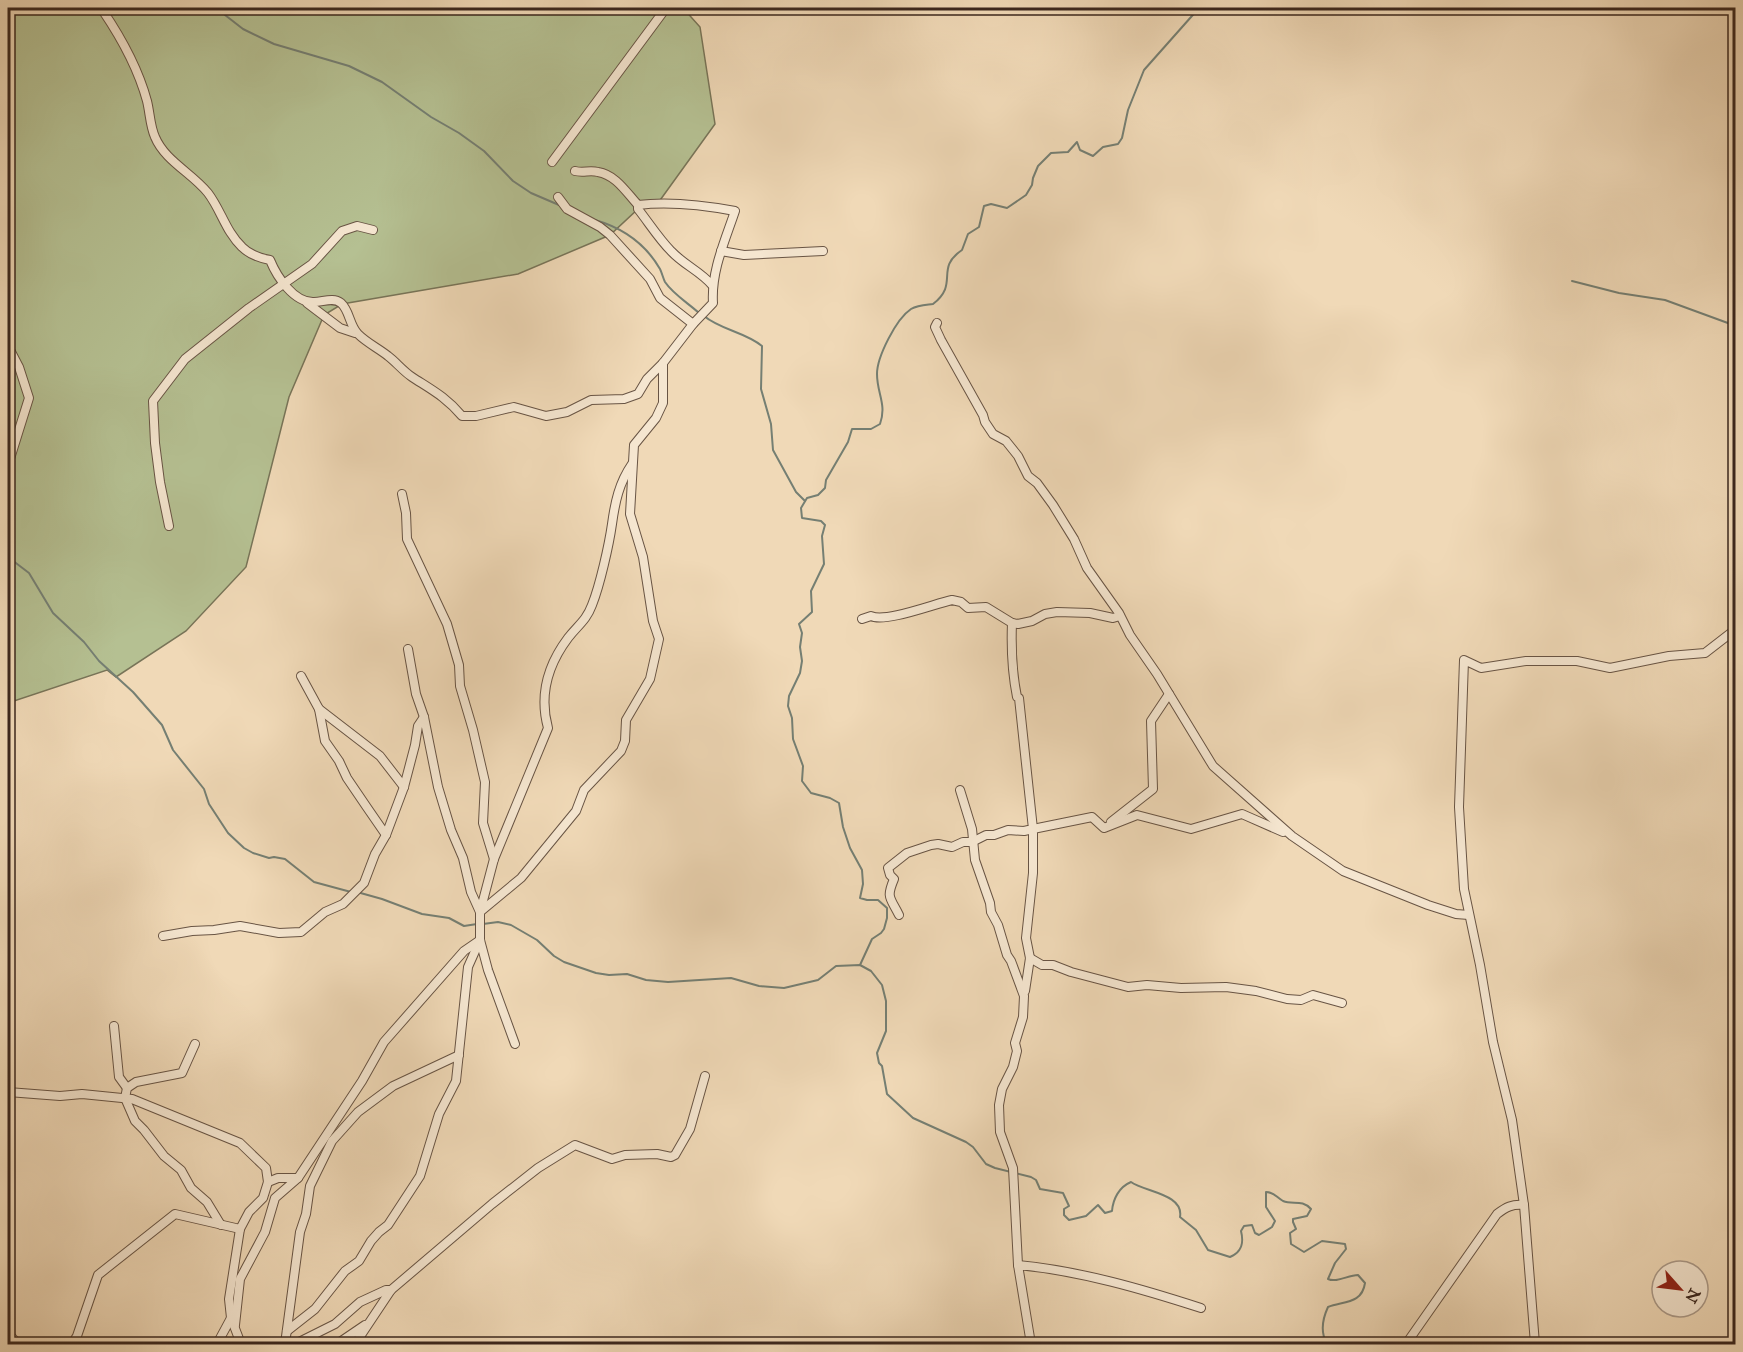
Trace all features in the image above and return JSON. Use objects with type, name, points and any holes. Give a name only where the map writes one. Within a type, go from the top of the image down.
[{"type":"street","points":[[103,8],[131,58],[146,101],[155,138],[176,165],[185,170],[207,192],[225,224],[241,246],[258,258],[270,260],[293,294],[340,328],[358,334]]},
{"type":"street","points":[[552,162],[666,8]]},
{"type":"street","points":[[574,171],[580,173],[597,171],[613,177],[638,205],[638,209],[670,251],[688,266],[701,272],[712,285]]},
{"type":"street","points":[[558,197],[567,209],[610,235],[650,279],[660,298],[693,324]]},
{"type":"street","points":[[303,301],[335,300],[342,304],[349,317],[350,326],[358,334],[387,355],[410,376],[449,400],[462,416],[476,416],[514,407],[546,416],[567,412],[591,400],[624,399],[638,393],[646,379],[663,363],[693,324],[713,303],[712,285],[735,211],[658,202],[638,205]]},
{"type":"street","points":[[170,526],[160,482],[153,402],[185,359],[312,264],[342,231],[357,226],[373,230]]},
{"type":"street","points":[[721,251],[744,255],[823,251]]},
{"type":"street","points":[[937,323],[935,327],[941,340],[988,428],[993,434],[1006,441],[1018,456],[1028,476],[1037,483],[1053,504],[1074,539],[1087,568],[1120,616],[1213,766],[1292,836],[1343,871],[1428,905],[1456,914],[1470,915]]},
{"type":"street","points":[[8,346],[19,367],[28,398],[8,465]]},
{"type":"street","points":[[480,912],[522,878],[576,811],[584,790],[621,751],[626,720],[650,679],[659,639],[653,621],[643,557],[630,514],[634,445],[656,418],[663,402],[663,363]]},
{"type":"street","points":[[516,1044],[488,970],[480,940],[480,912],[494,859],[548,728],[544,711],[544,688],[554,663],[568,638],[583,623],[593,603],[612,526],[614,504],[623,477],[633,463]]},
{"type":"street","points":[[402,494],[406,513],[407,538],[447,624],[459,665],[460,686],[485,782],[483,823],[494,859]]},
{"type":"street","points":[[862,619],[871,616],[876,620],[893,617],[952,600],[961,602],[968,608],[986,607],[1012,623],[1018,624],[1057,612],[1090,613],[1113,618],[1120,616]]},
{"type":"street","points":[[1012,623],[1011,640],[1014,660],[1012,666],[1019,698],[1033,829],[1033,873],[1026,938],[1030,958],[1023,1017],[1015,1043],[1017,1051],[1013,1067],[1002,1089],[999,1105],[1000,1132],[1013,1168],[1018,1265],[1031,1344]]},
{"type":"street","points":[[1535,1344],[1524,1206],[1512,1120],[1493,1042],[1464,889],[1459,807],[1464,660],[1481,668],[1526,661],[1577,661],[1610,668],[1669,656],[1705,653],[1736,629]]},
{"type":"street","points":[[408,649],[438,787],[451,830],[463,858],[471,892],[480,912]]},
{"type":"street","points":[[300,676],[319,709],[325,741],[386,835]]},
{"type":"street","points":[[1104,828],[1154,789],[1151,721],[1169,694]]},
{"type":"street","points":[[319,709],[380,756],[404,787]]},
{"type":"street","points":[[163,936],[240,926],[279,933],[301,932],[325,912],[343,904],[364,883],[375,854],[386,835],[404,787],[415,745],[417,726],[424,717]]},
{"type":"street","points":[[960,790],[972,829],[975,860],[991,912],[1024,996]]},
{"type":"street","points":[[1104,828],[1137,815],[1191,829],[1242,814],[1292,836]]},
{"type":"street","points":[[899,915],[889,896],[889,888],[894,879],[888,868],[907,853],[931,845],[938,844],[948,848],[1004,831],[1024,831],[1092,817],[1104,828]]},
{"type":"street","points":[[287,1330],[315,1309],[345,1271],[359,1261],[371,1241],[388,1225],[420,1176],[444,1102],[450,1096],[456,1081],[468,967],[480,940]]},
{"type":"street","points":[[217,1344],[233,1321],[240,1279],[266,1232],[276,1198],[298,1178],[362,1081],[384,1042],[464,951],[480,940]]},
{"type":"street","points":[[1030,958],[1042,965],[1053,965],[1128,987],[1147,985],[1171,988],[1226,987],[1256,991],[1287,999],[1302,1000],[1313,995],[1342,1003]]},
{"type":"street","points":[[114,1026],[119,1077],[127,1088]]},
{"type":"street","points":[[195,1044],[182,1073],[136,1082],[127,1088],[125,1098],[135,1121],[159,1151],[181,1170],[191,1188],[207,1202],[221,1225]]},
{"type":"street","points":[[285,1344],[300,1232],[306,1214],[310,1186],[332,1141],[358,1113],[393,1086],[459,1055]]},
{"type":"street","points":[[355,1344],[391,1290],[492,1204],[538,1168],[575,1145],[612,1159],[620,1155],[657,1154],[672,1157],[675,1155],[690,1129],[705,1076]]},
{"type":"street","points":[[8,1092],[60,1096],[82,1094],[132,1099],[240,1143],[266,1168],[268,1182],[263,1198],[249,1212],[240,1229],[229,1299],[233,1321],[241,1344]]},
{"type":"street","points":[[268,1182],[278,1178],[298,1178]]},
{"type":"street","points":[[1406,1344],[1497,1214],[1514,1204],[1524,1206]]},
{"type":"street","points":[[72,1344],[78,1336],[98,1275],[175,1214],[240,1229]]},
{"type":"street","points":[[1018,1265],[1054,1268],[1147,1290],[1201,1308]]},
{"type":"street","points":[[295,1344],[335,1324],[360,1302],[386,1290],[391,1290]]},
{"type":"street","points":[[337,1344],[368,1324]]},
{"type":"street","points":[[8,1334],[18,1344]]},
{"type":"green space","points":[[8,8],[683,8],[700,27],[715,124],[658,203],[638,209],[610,235],[518,274],[342,304],[324,315],[289,397],[246,567],[186,631],[116,677],[107,670],[8,703]]},
{"type":"waterway","points":[[220,8],[243,29],[274,44],[349,66],[382,82],[484,151],[513,181],[531,193],[559,205]]},
{"type":"waterway","points":[[860,965],[872,939],[884,929],[887,908],[878,900],[860,898],[863,884],[862,870],[850,848],[843,827],[839,803],[811,793],[802,781],[803,766],[793,739],[792,718],[788,706],[789,696],[800,673],[802,661],[800,647],[802,633],[799,624],[812,612],[811,591],[824,564],[822,536],[825,525],[821,521],[802,518],[801,508],[807,498],[818,495],[825,488],[826,480],[848,442],[852,429],[871,429],[880,424],[882,405],[877,374],[880,358],[888,339],[899,321],[911,309],[933,304],[941,296],[947,283],[949,264],[962,250],[968,234],[979,227],[984,206],[991,204],[1007,208],[1026,195],[1038,166],[1051,153],[1068,152],[1077,142],[1080,150],[1093,156],[1103,147],[1118,144],[1122,138],[1128,110],[1144,70],[1199,8]]},
{"type":"waterway","points":[[595,220],[615,227],[640,244],[654,260],[668,286],[699,313]]},
{"type":"waterway","points":[[1572,281],[1619,293],[1665,300],[1736,326]]},
{"type":"waterway","points":[[704,316],[762,346],[761,389],[771,424],[773,450],[796,492],[805,501]]},
{"type":"waterway","points":[[8,557],[29,573],[53,613],[84,642],[99,661],[133,692],[162,725],[173,750],[204,789],[209,804],[228,833],[253,853],[269,858],[285,859],[314,882],[351,892]]},
{"type":"waterway","points":[[357,892],[422,914],[449,918],[464,926],[477,924]]},
{"type":"waterway","points":[[483,924],[498,922],[511,925],[537,940],[564,962],[596,973],[627,974],[646,980],[668,982],[731,978],[759,986],[784,988],[818,980],[836,966],[860,965],[871,971],[882,985],[886,1001],[886,1031],[877,1053],[887,1094],[913,1118],[966,1142],[973,1147],[986,1164],[1031,1177],[1036,1180],[1040,1189],[1063,1193],[1069,1206],[1064,1209],[1064,1215],[1069,1220],[1086,1216],[1098,1205],[1105,1213],[1112,1211],[1117,1194],[1131,1182],[1170,1198],[1180,1209],[1180,1217],[1196,1230],[1208,1250],[1230,1257],[1241,1247],[1241,1231],[1244,1226],[1252,1225],[1255,1233],[1259,1235],[1272,1227],[1275,1221],[1266,1207],[1266,1192],[1283,1201],[1308,1206],[1311,1209],[1307,1216],[1293,1219],[1296,1229],[1290,1233],[1291,1244],[1304,1252],[1322,1241],[1345,1244],[1346,1249],[1335,1263],[1328,1279],[1335,1280],[1358,1275],[1365,1283],[1363,1290],[1356,1298],[1328,1307],[1323,1326],[1323,1335],[1327,1344]]}]
